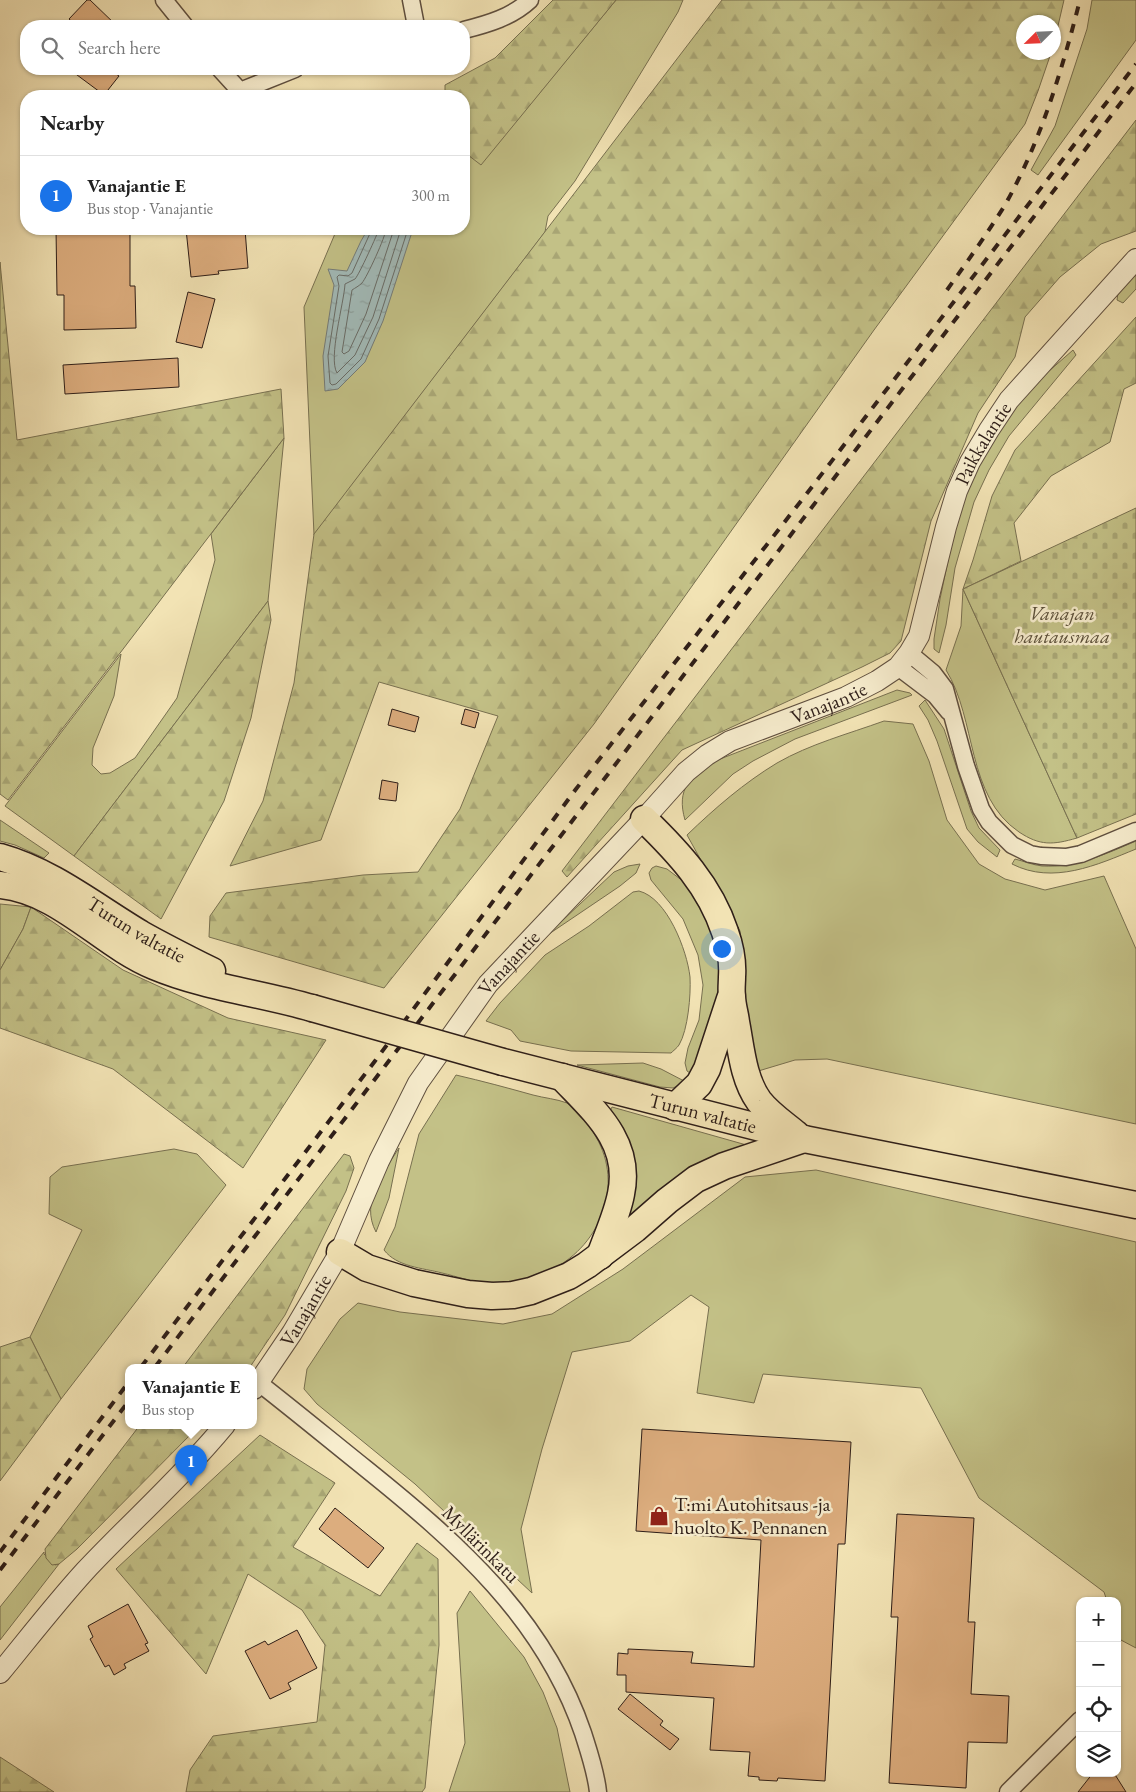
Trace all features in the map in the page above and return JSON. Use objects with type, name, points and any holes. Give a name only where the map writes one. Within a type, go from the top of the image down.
[{"type":"highway","points":[[644,819],[690,867],[716,909],[726,933],[733,975],[732,996],[743,1064],[753,1092],[772,1115],[804,1139]]},
{"type":"highway","name":"Turun valtatie","points":[[0,857],[31,867],[65,885],[140,934],[185,958],[275,998]]},
{"type":"highway","name":"Turun valtatie","points":[[0,885],[35,895],[54,904],[120,948],[153,966],[206,983],[275,998],[503,1062],[804,1139],[1136,1205]]},
{"type":"highway","points":[[675,1107],[699,1084],[707,1069],[732,996]]},
{"type":"highway","points":[[562,1077],[602,1119],[618,1147],[623,1171],[621,1194],[600,1256]]},
{"type":"highway","points":[[340,1252],[367,1268],[414,1283],[468,1294],[492,1296],[513,1295],[531,1291],[569,1276],[600,1256],[696,1179],[724,1166],[804,1139]]},
{"type":"street","points":[[164,0],[180,20]]},
{"type":"street","points":[[411,0],[415,20]]},
{"type":"street","points":[[470,28],[492,23],[522,7],[530,0]]},
{"type":"street","points":[[225,75],[238,90]]},
{"type":"street","points":[[248,90],[282,75]]},
{"type":"street","name":"Paikkalantie","points":[[904,660],[919,636],[946,527],[957,491],[970,462],[1009,400],[1136,259]]},
{"type":"street","points":[[904,660],[952,717],[966,766],[982,809],[989,822],[1012,845],[1030,854],[1066,857],[1082,854],[1136,832]]},
{"type":"street","name":"Vanajantie","points":[[257,1385],[292,1333],[340,1252],[379,1161],[418,1083],[488,984],[686,772],[707,755],[730,741],[846,697],[877,681],[904,660]]},
{"type":"street","name":"Myllärinkatu","points":[[257,1387],[440,1530],[496,1586],[539,1641],[554,1666],[578,1718],[588,1748],[598,1792]]},
{"type":"street","points":[[0,1673],[62,1597],[167,1489],[221,1429]]},
{"type":"street","points":[[1008,1792],[1076,1724]]},
{"type":"green space","points":[[553,0],[616,0],[481,165],[470,157],[470,90],[445,90],[445,85],[464,75],[470,75],[470,72],[495,58]]},
{"type":"green space","points":[[616,0],[683,0],[678,12],[575,181],[548,216],[545,232],[314,535],[304,307],[334,235],[470,235],[470,156],[481,164]]},
{"type":"green space","points":[[722,0],[1064,0],[1061,15],[1016,15],[1016,60],[1049,60],[1025,124],[874,330],[594,724],[384,988],[209,937],[210,916],[226,893],[363,875],[418,872],[460,809],[498,716],[379,682],[321,840],[230,866],[263,801],[294,683],[314,534]]},
{"type":"green space","points":[[1092,0],[1136,0],[1136,40],[1038,175],[1031,170],[1055,126],[1087,29]]},
{"type":"green space","points":[[1136,120],[1136,231],[1101,244],[1060,277],[1025,317],[1015,357],[978,413],[931,521],[901,641],[890,653],[862,667],[682,750],[567,877],[562,871]]},
{"type":"green space","points":[[0,262],[17,440],[281,389],[284,438],[8,800],[0,794]]},
{"type":"green space","points":[[1136,272],[1136,289],[1123,303],[1117,300],[1118,293]]},
{"type":"green space","points":[[1136,317],[1136,383],[1124,389],[1110,442],[1051,476],[1014,523],[1021,561],[963,589],[992,496],[1015,450]]},
{"type":"green space","points":[[1073,350],[1076,355],[1009,436],[989,470],[974,502],[955,568],[946,625],[939,653],[934,649],[934,639],[940,599],[960,512],[971,480],[1006,418],[1040,379]]},
{"type":"green space","points":[[284,438],[268,601],[74,856],[5,806],[121,654],[114,696],[93,748],[92,765],[101,774],[110,773],[135,758],[177,698],[215,560],[211,534]]},
{"type":"green space","name":"Vanajan hautausmaa","points":[[1136,508],[1136,814],[1077,838],[963,589]]},
{"type":"green space","points":[[963,589],[1077,838],[1047,843],[1027,837],[1002,817],[990,799],[974,756],[956,690],[946,670],[961,626]]},
{"type":"green space","points":[[268,601],[271,620],[251,718],[224,801],[161,919],[74,856]]},
{"type":"green space","points":[[897,690],[912,695],[795,739],[753,761],[733,774],[685,820],[682,800],[687,784],[698,772],[715,761]]},
{"type":"green space","points":[[925,700],[944,729],[971,811],[979,828],[1000,850],[997,857],[978,842],[967,829],[937,741],[928,720],[919,706]]},
{"type":"green space","points":[[884,721],[913,724],[929,761],[947,820],[979,864],[1005,879],[1045,890],[1104,876],[1136,949],[1136,1124],[827,1059],[795,1060],[755,1072],[744,1029],[740,931],[687,835],[730,796],[777,763],[816,745]]},
{"type":"green space","points":[[0,820],[49,853],[44,858],[15,845],[0,841]]},
{"type":"green space","points":[[1136,841],[1136,849],[1090,866],[1059,873],[1043,873],[1012,864],[1015,859],[1042,866],[1066,865],[1102,855]]},
{"type":"green space","points":[[640,864],[636,873],[620,886],[546,936],[614,872],[628,866]]},
{"type":"green space","points":[[656,866],[667,869],[688,885],[701,903],[719,946],[722,983],[693,1075],[687,1071],[685,1063],[688,1048],[699,1020],[703,985],[698,955],[683,919],[651,880],[649,873]]},
{"type":"green space","points":[[639,891],[649,896],[667,914],[680,940],[688,966],[690,993],[687,1022],[679,1045],[671,1053],[571,1051],[520,1041],[511,1030],[486,1021],[500,1003],[545,955],[589,926],[633,892]]},
{"type":"green space","points":[[0,904],[31,907],[23,929],[0,970]]},
{"type":"green space","points":[[31,907],[123,970],[228,1018],[326,1040],[243,1168],[113,1069],[0,1028],[0,970],[23,929]]},
{"type":"green space","points":[[643,1063],[661,1069],[686,1082],[673,1088],[660,1087],[577,1065]]},
{"type":"green space","points":[[456,1075],[567,1103],[580,1113],[596,1137],[604,1155],[608,1174],[603,1212],[595,1229],[584,1245],[570,1258],[553,1269],[530,1278],[485,1283],[403,1263],[389,1256],[384,1250],[395,1227],[419,1134]]},
{"type":"green space","points":[[612,1107],[750,1146],[623,1226],[610,1111]]},
{"type":"green space","points":[[399,1148],[389,1198],[376,1232],[372,1221],[372,1199],[380,1178]]},
{"type":"green space","points":[[174,1149],[197,1154],[226,1185],[61,1399],[30,1337],[82,1230],[49,1214],[50,1177],[62,1167]]},
{"type":"green space","points":[[344,1154],[350,1156],[354,1168],[346,1191],[285,1315],[252,1364],[185,1364]]},
{"type":"green space","points":[[816,1170],[1136,1242],[1136,1648],[1121,1640],[1121,1597],[1106,1597],[1104,1592],[979,1498],[921,1388],[763,1374],[754,1403],[697,1393],[709,1307],[691,1295],[630,1341],[572,1352],[542,1449],[521,1529],[532,1593],[415,1484],[317,1404],[304,1389],[307,1369],[340,1319],[358,1303],[400,1312],[503,1324],[552,1314],[623,1269],[745,1177]]},
{"type":"green space","points":[[30,1337],[61,1399],[0,1481],[0,1347]]},
{"type":"green space","points":[[137,1429],[196,1429],[77,1549],[59,1564],[52,1565],[46,1558],[45,1549]]},
{"type":"green space","points":[[260,1435],[335,1483],[293,1547],[380,1596],[417,1543],[438,1559],[439,1645],[425,1788],[422,1792],[186,1792],[190,1770],[213,1736],[317,1722],[325,1645],[302,1610],[248,1574],[206,1674],[116,1569]]},
{"type":"green space","points":[[44,1552],[55,1565],[59,1564],[0,1640],[0,1607]]},
{"type":"green space","points":[[470,1591],[524,1657],[543,1692],[557,1728],[570,1792],[449,1792],[465,1743],[457,1613]]},
{"type":"green space","points":[[0,1757],[54,1792],[0,1792]]},
{"type":"water","points":[[364,235],[411,235],[383,321],[365,362],[338,389],[325,391],[323,356],[334,285],[328,269],[347,271]]},
{"type":"building","points":[[87,0],[90,0],[111,20],[70,20],[69,19]]},
{"type":"building","points":[[77,75],[119,76],[108,90],[97,90]]},
{"type":"building","points":[[56,235],[130,235],[130,286],[135,286],[136,328],[64,330],[64,295],[57,295]]},
{"type":"building","points":[[187,235],[245,235],[248,268],[218,271],[219,274],[191,277]]},
{"type":"building","points":[[188,292],[215,299],[202,348],[176,342]]},
{"type":"building","points":[[178,358],[179,387],[65,394],[63,365]]},
{"type":"building","points":[[392,709],[419,717],[415,732],[388,725]]},
{"type":"building","points":[[465,709],[479,713],[475,728],[461,724]]},
{"type":"building","points":[[382,780],[398,783],[396,801],[379,799]]},
{"type":"building","points":[[642,1429],[851,1442],[845,1544],[838,1544],[825,1781],[778,1778],[777,1781],[759,1780],[759,1777],[748,1776],[750,1752],[710,1750],[714,1698],[626,1692],[626,1675],[617,1675],[618,1653],[628,1654],[628,1649],[693,1652],[691,1663],[754,1667],[761,1540],[636,1531]]},
{"type":"building","points":[[335,1508],[384,1548],[368,1568],[319,1529]]},
{"type":"building","points":[[897,1514],[974,1518],[968,1622],[975,1622],[971,1694],[1009,1696],[1007,1743],[968,1742],[966,1788],[889,1783],[898,1617],[891,1617]]},
{"type":"building","points":[[128,1604],[148,1643],[145,1644],[149,1651],[124,1664],[126,1668],[114,1675],[109,1665],[105,1667],[90,1639],[93,1637],[88,1626]]},
{"type":"building","points":[[297,1630],[317,1668],[288,1683],[291,1689],[270,1699],[245,1651],[265,1641],[268,1645]]},
{"type":"building","points":[[630,1694],[663,1721],[660,1725],[679,1739],[670,1750],[618,1709]]},
{"type":"building","points":[[1090,1777],[1117,1777],[1126,1792],[1078,1792]]},
{"type":"railway","points":[[947,290],[1005,205],[1018,181],[1040,130],[1058,79],[1080,0]]},
{"type":"railway","points":[[143,1364],[375,1061],[576,789],[808,492],[1136,64]]},
{"type":"railway","points":[[157,1364],[1136,83]]},
{"type":"railway","points":[[0,1552],[125,1387]]},
{"type":"railway","points":[[0,1570],[125,1406]]},
{"type":"place","name":"Vanajantie E","points":[[191,1486]]},
{"type":"place","name":"T:mi Autohitsaus -ja huolto K. Pennanen","points":[[659,1516]]}]
